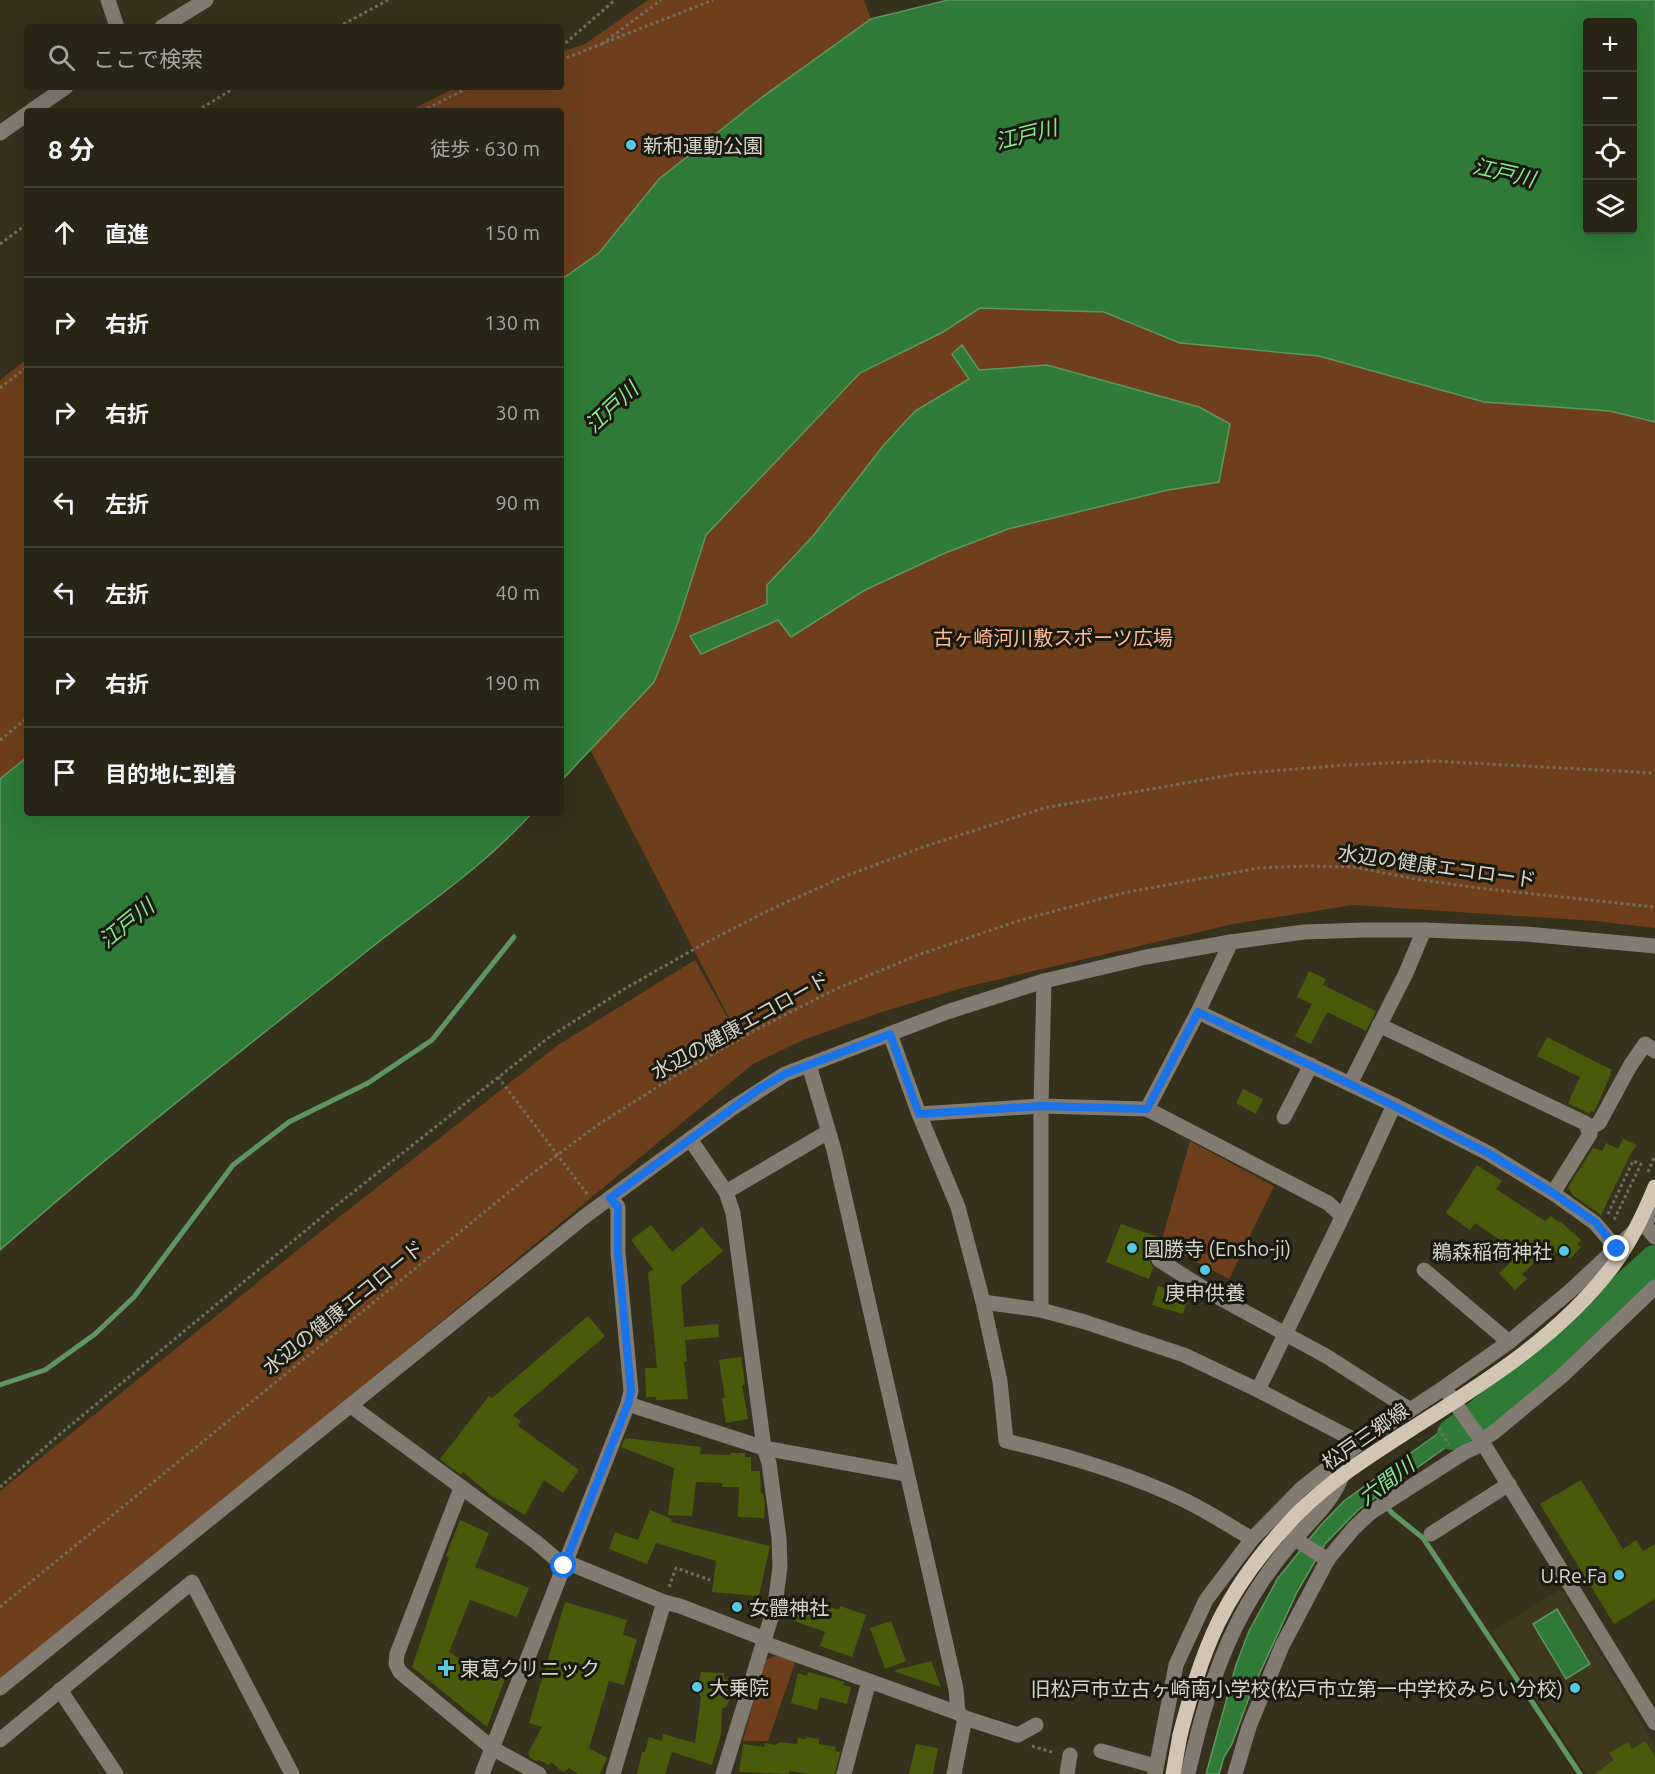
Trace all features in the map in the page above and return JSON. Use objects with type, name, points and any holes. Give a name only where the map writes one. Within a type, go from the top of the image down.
[{"type":"main road","name":"松戸三郷線","points":[[1173,1774],[1188,1703],[1218,1623],[1254,1564],[1299,1512],[1358,1464],[1521,1357],[1555,1329],[1613,1266],[1646,1210],[1655,1187]]},
{"type":"street","points":[[108,0],[116,24]]},
{"type":"street","points":[[167,24],[206,0]]},
{"type":"street","points":[[35,108],[62,90]]},
{"type":"street","points":[[0,133],[24,116]]},
{"type":"street","points":[[1350,1084],[1406,973],[1424,930]]},
{"type":"street","points":[[0,1688],[584,1217],[759,1089],[785,1074],[947,1012],[1044,981],[1146,957],[1231,942],[1304,932],[1424,930],[1526,934],[1655,946]]},
{"type":"street","points":[[1147,1109],[1198,1012],[1231,942]]},
{"type":"street","points":[[1041,1310],[1041,1106],[1044,981]]},
{"type":"street","points":[[1198,1012],[1394,1105],[1488,1153],[1595,1222],[1617,1249]]},
{"type":"street","points":[[1379,1025],[1585,1123],[1590,1134],[1553,1193]]},
{"type":"street","points":[[890,1034],[919,1114],[958,1207],[984,1302],[1000,1381],[1006,1441],[1096,1465],[1185,1500],[1252,1539]]},
{"type":"street","points":[[1588,1129],[1599,1123],[1630,1066],[1645,1044],[1655,1051]]},
{"type":"street","points":[[809,1065],[828,1132],[879,1346],[956,1689],[961,1715],[954,1774]]},
{"type":"street","points":[[1284,1117],[1311,1065]]},
{"type":"street","points":[[1258,1390],[1394,1105]]},
{"type":"street","points":[[919,1114],[1041,1106],[1147,1109],[1328,1203],[1342,1216]]},
{"type":"street","points":[[726,1192],[828,1132]]},
{"type":"street","points":[[690,1139],[726,1192],[733,1213],[764,1448],[769,1463],[778,1527],[780,1567],[775,1605],[723,1774]]},
{"type":"street","points":[[482,1774],[628,1404],[631,1391],[618,1253],[618,1207],[610,1198]]},
{"type":"street","points":[[1101,1750],[1155,1770],[1176,1665],[1206,1600],[1252,1539],[1302,1488],[1354,1447],[1409,1409],[1445,1388],[1509,1342],[1569,1293],[1617,1249],[1649,1231],[1655,1212]]},
{"type":"street","points":[[1159,1260],[1216,1296],[1326,1356],[1409,1409]]},
{"type":"street","points":[[1425,1270],[1509,1342]]},
{"type":"street","points":[[1235,1774],[1249,1727],[1282,1646],[1328,1560],[1354,1528],[1384,1505],[1482,1442],[1562,1376],[1655,1287]]},
{"type":"street","points":[[984,1302],[1041,1310],[1184,1355],[1258,1390],[1354,1447]]},
{"type":"street","points":[[1445,1388],[1509,1484],[1652,1714]]},
{"type":"street","points":[[628,1404],[764,1448],[906,1474]]},
{"type":"street","points":[[351,1406],[565,1564],[680,1606],[868,1681],[1018,1735],[1036,1725]]},
{"type":"street","points":[[1188,1774],[1218,1666],[1235,1626],[1259,1586],[1294,1539],[1339,1486],[1354,1447]]},
{"type":"street","points":[[1431,1534],[1509,1484]]},
{"type":"street","points":[[460,1488],[397,1654],[396,1664],[400,1672],[492,1748],[539,1774]]},
{"type":"street","points":[[1270,1521],[1328,1560]]},
{"type":"street","points":[[0,1740],[192,1581],[292,1774]]},
{"type":"street","points":[[613,1774],[664,1602]]},
{"type":"street","points":[[844,1774],[868,1681]]},
{"type":"street","points":[[60,1690],[116,1774]]},
{"type":"street","points":[[1067,1774],[1070,1755]]},
{"type":"path","points":[[344,24],[388,0]]},
{"type":"path","points":[[564,44],[615,0]]},
{"type":"path","points":[[598,47],[661,0]]},
{"type":"path","points":[[564,59],[713,0]]},
{"type":"path","points":[[202,108],[231,90]]},
{"type":"path","points":[[428,108],[464,90]]},
{"type":"path","points":[[0,244],[24,226]]},
{"type":"path","points":[[0,388],[24,369]]},
{"type":"path","points":[[0,740],[24,720]]},
{"type":"path","points":[[0,1487],[58,1435],[319,1220],[548,1038],[626,988],[767,911],[843,877],[923,847],[1044,808],[1236,774],[1432,761],[1655,773]]},
{"type":"path","name":"水辺の健康エコロード","points":[[0,1608],[480,1215],[599,1124],[678,1074],[757,1029],[836,990],[918,955],[1021,920],[1123,893],[1259,868],[1355,867],[1478,888],[1655,908]]},
{"type":"path","points":[[498,1077],[589,1197]]},
{"type":"path","points":[[1606,1219],[1633,1161],[1641,1164],[1613,1222]]},
{"type":"path","points":[[1437,1425],[1453,1451]]},
{"type":"path","points":[[664,1602],[676,1568],[710,1580]]},
{"type":"shaded area","name":"旧松戸市立古ヶ崎南小学校(松戸市立第一中学校みらい分校)","points":[[1561,1589],[1655,1744],[1655,1774],[1587,1774],[1491,1632]]},
{"type":"green space","name":"新和運動公園","points":[[648,0],[864,0],[871,19],[761,98],[659,179],[599,253],[564,278],[564,108],[415,108],[451,90],[564,90],[564,51],[585,44]]},
{"type":"green space","name":"古ヶ崎河川敷スポーツ広場","points":[[980,308],[1104,312],[1180,343],[1319,356],[1484,402],[1610,411],[1655,422],[1655,928],[1596,921],[1353,905],[1233,924],[962,988],[882,1012],[803,1040],[753,1064],[0,1686],[0,1491],[300,1248],[558,1045],[695,960],[741,1041],[590,749],[654,682],[677,625],[706,535],[860,373],[943,332]]},
{"type":"green space","points":[[24,361],[24,759],[0,779],[0,380]]},
{"type":"green space","points":[[1190,1141],[1274,1186],[1229,1279],[1161,1243]]},
{"type":"green space","points":[[780,1655],[796,1660],[768,1741],[743,1741],[764,1660]]},
{"type":"water","name":"江戸川","points":[[948,0],[1655,0],[1655,422],[1610,411],[1484,402],[1319,356],[1180,343],[1104,312],[980,308],[943,332],[860,373],[706,535],[677,625],[654,682],[564,778],[564,278],[599,253],[659,179],[761,98],[871,19]]},
{"type":"water","points":[[962,345],[979,370],[1047,365],[1199,407],[1230,424],[1219,482],[1168,490],[1008,529],[945,553],[865,590],[791,637],[778,620],[701,654],[690,636],[767,604],[767,585],[813,536],[883,446],[915,411],[969,379],[952,354]]},
{"type":"water","name":"江戸川","points":[[24,759],[24,816],[529,816],[472,870],[179,1100],[0,1250],[0,779]]},
{"type":"water","points":[[1482,1402],[1491,1415],[1358,1510],[1325,1544],[1297,1592],[1251,1692],[1219,1774],[1206,1774],[1236,1665],[1249,1631],[1278,1578],[1320,1526],[1344,1501]]},
{"type":"water","points":[[1557,1609],[1590,1664],[1566,1679],[1533,1624]]},
{"type":"building","points":[[1309,971],[1326,979],[1323,985],[1376,1011],[1366,1031],[1327,1012],[1311,1044],[1295,1036],[1312,1004],[1297,997]]},
{"type":"building","points":[[1547,1037],[1612,1070],[1594,1112],[1591,1111],[1590,1114],[1568,1103],[1580,1077],[1537,1056]]},
{"type":"building","points":[[1243,1089],[1263,1099],[1256,1114],[1236,1103]]},
{"type":"building","points":[[1623,1139],[1637,1145],[1601,1215],[1573,1195],[1568,1187],[1593,1148],[1602,1151],[1606,1143],[1618,1149]]},
{"type":"building","points":[[1477,1165],[1502,1181],[1496,1189],[1545,1221],[1551,1216],[1558,1222],[1560,1221],[1581,1240],[1577,1244],[1581,1247],[1570,1259],[1567,1256],[1565,1259],[1550,1248],[1522,1274],[1527,1279],[1515,1290],[1499,1273],[1512,1261],[1508,1256],[1515,1250],[1475,1223],[1470,1230],[1446,1213]]},
{"type":"building","points":[[1121,1224],[1158,1237],[1154,1247],[1160,1249],[1151,1255],[1149,1260],[1153,1268],[1149,1279],[1106,1262]]},
{"type":"building","points":[[651,1225],[672,1252],[702,1227],[723,1251],[681,1286],[684,1327],[718,1324],[719,1337],[685,1340],[687,1361],[684,1362],[688,1399],[656,1400],[656,1397],[646,1397],[645,1368],[657,1368],[648,1273],[653,1269],[631,1240]]},
{"type":"building","points":[[1158,1286],[1189,1295],[1183,1314],[1152,1305]]},
{"type":"building","points":[[588,1316],[605,1336],[513,1415],[521,1421],[518,1426],[579,1470],[563,1493],[544,1480],[525,1515],[492,1496],[463,1472],[461,1475],[440,1459],[489,1396],[492,1398]]},
{"type":"building","points":[[741,1357],[745,1385],[742,1385],[748,1419],[726,1423],[719,1360]]},
{"type":"building","points":[[625,1438],[701,1447],[700,1454],[745,1453],[745,1457],[751,1457],[751,1471],[760,1471],[761,1493],[763,1493],[765,1504],[764,1518],[738,1517],[739,1487],[722,1487],[722,1483],[696,1482],[692,1516],[668,1515],[674,1468],[621,1447]]},
{"type":"building","name":"U.Re.Fa","points":[[1581,1480],[1623,1549],[1636,1540],[1643,1551],[1655,1544],[1655,1599],[1614,1624],[1540,1504]]},
{"type":"building","points":[[650,1510],[672,1519],[671,1522],[770,1546],[759,1596],[712,1592],[716,1561],[656,1543],[647,1564],[609,1549],[615,1532],[638,1540]]},
{"type":"building","points":[[460,1520],[489,1533],[475,1567],[529,1588],[517,1617],[470,1600],[449,1652],[479,1669],[505,1679],[487,1727],[412,1667],[449,1557],[446,1556]]},
{"type":"building","points":[[565,1602],[627,1620],[623,1635],[637,1639],[624,1685],[609,1681],[589,1748],[607,1758],[600,1774],[578,1774],[570,1768],[563,1772],[551,1762],[549,1765],[530,1758],[528,1753],[542,1727],[529,1723]]},
{"type":"building","points":[[792,1602],[800,1605],[801,1602],[816,1607],[817,1603],[839,1610],[840,1606],[866,1615],[852,1657],[820,1646],[825,1632],[786,1618]]},
{"type":"building","points":[[891,1621],[906,1661],[885,1669],[870,1628]]},
{"type":"building","points":[[931,1661],[941,1687],[893,1671]]},
{"type":"building","points":[[701,1672],[724,1673],[724,1679],[734,1681],[732,1695],[726,1707],[722,1708],[721,1734],[712,1765],[672,1752],[665,1774],[637,1774],[642,1752],[645,1752],[649,1737],[662,1741],[663,1734],[695,1743],[701,1697],[697,1691]]},
{"type":"building","points":[[808,1672],[844,1682],[843,1685],[851,1687],[847,1704],[820,1697],[817,1710],[791,1703],[798,1673],[807,1676]]},
{"type":"building","points":[[807,1737],[819,1739],[819,1744],[836,1747],[835,1751],[840,1752],[835,1774],[807,1774],[790,1771],[789,1774],[739,1772],[743,1744],[764,1747],[765,1743],[797,1744],[798,1738],[806,1739]]},
{"type":"building","points":[[1645,1741],[1655,1757],[1655,1774],[1594,1774],[1614,1760],[1609,1753],[1628,1742],[1632,1749]]},
{"type":"building","points":[[916,1744],[938,1748],[933,1774],[909,1774]]},
{"type":"waterway","points":[[0,1385],[45,1370],[95,1334],[134,1297],[233,1165],[289,1122],[368,1083],[432,1040],[514,937]]},
{"type":"waterway","name":"六間川","points":[[1453,1434],[1553,1354],[1655,1261]]},
{"type":"waterway","points":[[1373,1491],[1392,1513],[1423,1538],[1580,1774]]},
{"type":"place","name":"新和運動公園","points":[[631,145]]},
{"type":"place","name":"圓勝寺 (Ensho-ji)","points":[[1132,1248]]},
{"type":"place","name":"鵜森稲荷神社","points":[[1564,1251]]},
{"type":"place","name":"庚申供養","points":[[1205,1270]]},
{"type":"place","name":"U.Re.Fa","points":[[1619,1575]]},
{"type":"place","name":"女體神社","points":[[737,1607]]},
{"type":"place","name":"東葛クリニック","points":[[446,1668]]},
{"type":"place","name":"大乗院","points":[[697,1687]]},
{"type":"place","name":"旧松戸市立古ヶ崎南小学校(松戸市立第一中学校みらい分校)","points":[[1575,1688]]},
{"type":"route","points":[[564,1566],[628,1404],[631,1391],[618,1253],[618,1207],[610,1198],[759,1089],[785,1074],[890,1034],[919,1114],[1041,1106],[1147,1109],[1198,1012],[1488,1153],[1595,1222],[1617,1249]]}]
